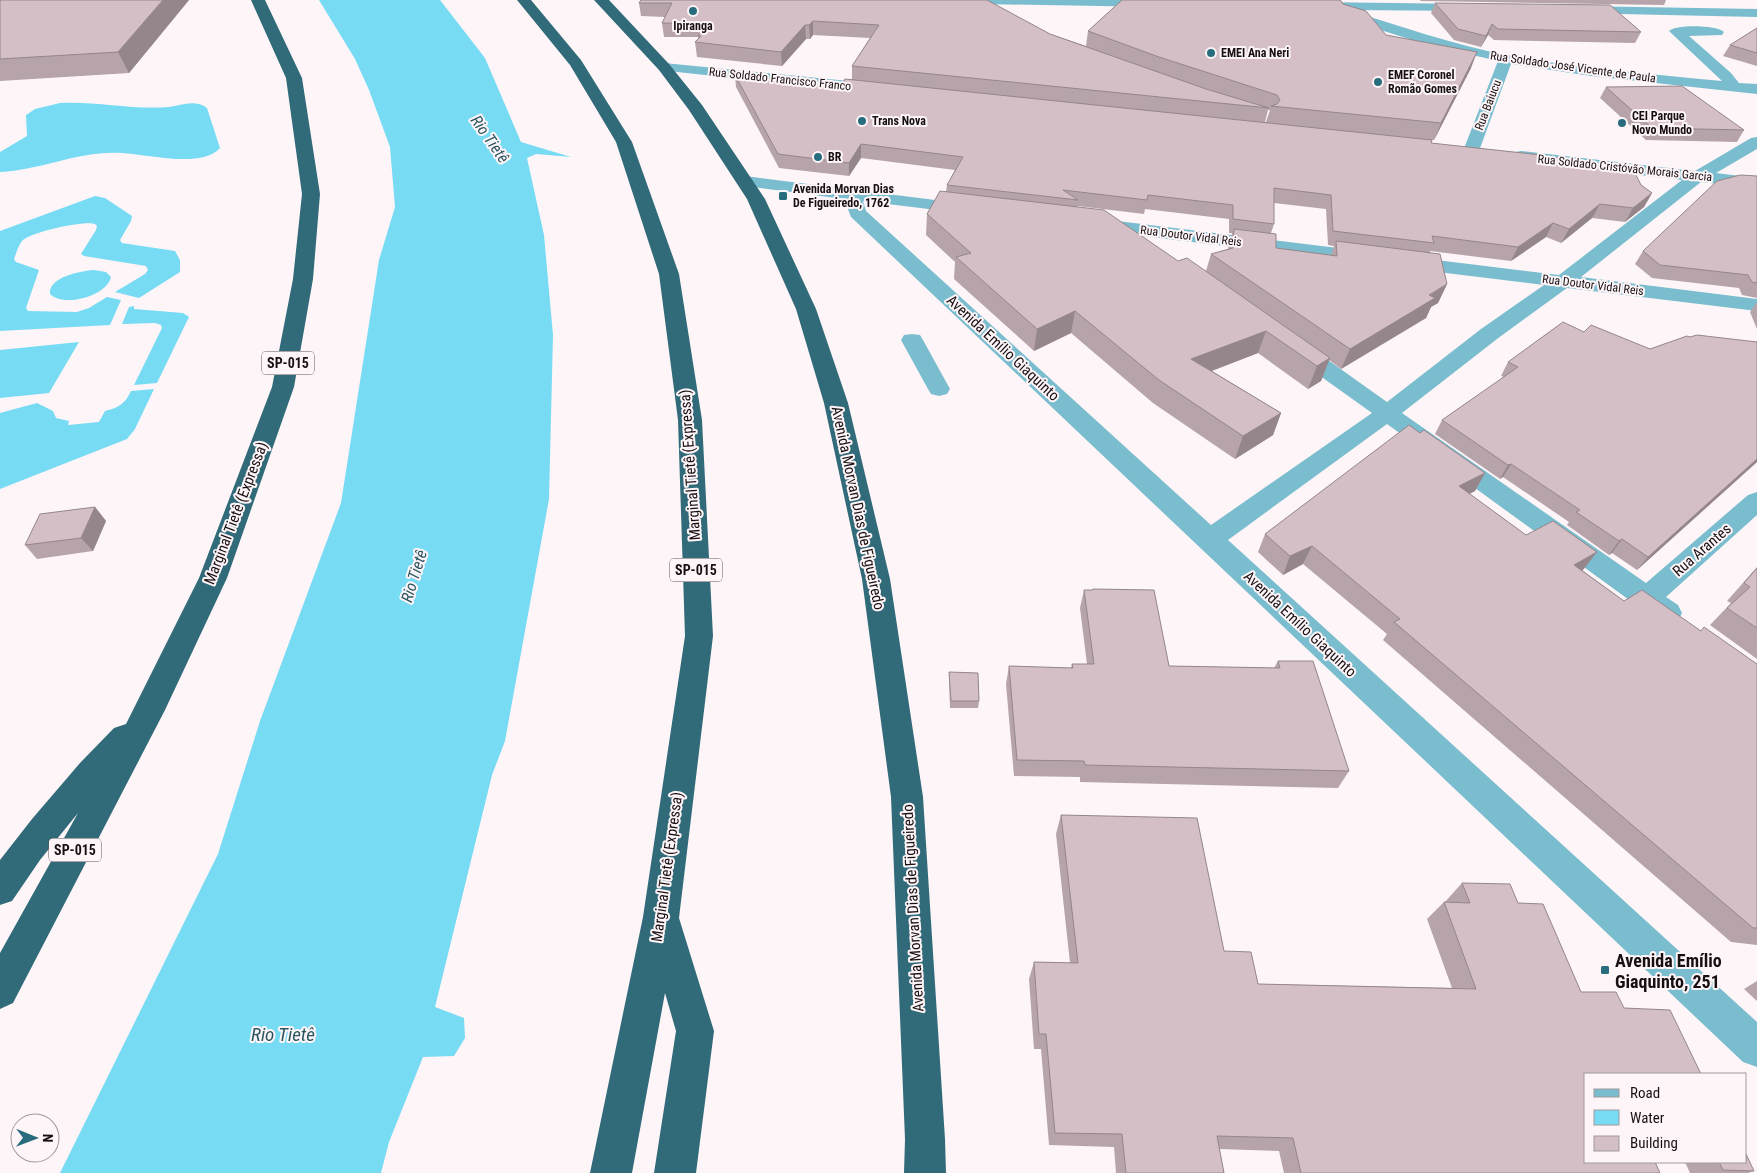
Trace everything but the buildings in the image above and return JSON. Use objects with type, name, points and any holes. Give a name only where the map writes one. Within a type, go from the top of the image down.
[{"type":"highway","name":"Marginal Tietê (Expressa)","points":[[0,990],[150,710],[213,578],[283,387],[303,279],[311,194],[294,78],[258,0]]},
{"type":"highway","name":"Marginal Tietê (Expressa)","points":[[524,0],[576,63],[624,142],[669,274],[690,420],[699,636],[661,917],[611,1173]]},
{"type":"highway","name":"Avenida Morvan Dias de Figueiredo","points":[[601,0],[623,21],[664,67],[696,108],[756,199],[806,309],[836,403],[876,579],[907,797],[925,1139],[925,1173]]},
{"type":"highway","points":[[0,889],[18,862],[72,793],[150,710]]},
{"type":"highway","points":[[661,917],[695,1031],[675,1173]]},
{"type":"street","points":[[981,0],[1173,3]]},
{"type":"street","points":[[987,0],[1009,16]]},
{"type":"street","name":"Rua Soldado José Vicente de Paula","points":[[1304,3],[1321,6],[1378,26],[1506,59],[1591,72],[1757,89]]},
{"type":"street","points":[[1321,6],[1480,8]]},
{"type":"street","points":[[1569,10],[1757,13]]},
{"type":"street","points":[[1717,32],[1676,32],[1726,76],[1734,87]]},
{"type":"street","name":"Rua Baiucu","points":[[1471,151],[1506,59]]},
{"type":"street","name":"Rua Soldado Francisco Franco","points":[[664,67],[899,91]]},
{"type":"street","points":[[1210,540],[1387,412],[1489,334],[1563,282],[1698,176],[1757,142]]},
{"type":"street","name":"Rua Soldado Cristóvão Morais Garcia","points":[[1452,148],[1757,182]]},
{"type":"street","points":[[745,181],[988,211]]},
{"type":"street","name":"Avenida Emílio Giaquinto","points":[[851,194],[858,213],[1757,1048]]},
{"type":"street","name":"Rua Doutor Vidal Reis","points":[[1075,222],[1757,305]]},
{"type":"street","points":[[1124,228],[1156,250]]},
{"type":"street","points":[[1277,335],[1686,626]]},
{"type":"street","points":[[912,340],[939,389]]},
{"type":"street","name":"Rua Arantes","points":[[1647,598],[1757,501]]},
{"type":"water","name":"Rio Tietê","points":[[319,0],[440,0],[485,58],[521,142],[571,157],[536,154],[527,158],[544,235],[553,335],[549,499],[505,741],[492,775],[435,1007],[464,1018],[465,1038],[454,1056],[423,1057],[389,1142],[381,1173],[60,1173],[218,854],[260,721],[341,503],[379,260],[395,207],[390,147],[369,90],[355,59]]},
{"type":"water","points":[[60,103],[155,108],[188,103],[203,105],[207,108],[220,148],[212,154],[200,158],[187,159],[122,153],[91,154],[31,168],[0,172],[0,152],[27,136],[26,115],[35,109]]},
{"type":"water","points":[[95,196],[105,198],[132,216],[120,240],[122,243],[175,251],[180,260],[180,272],[139,298],[115,292],[145,274],[148,270],[146,266],[81,254],[96,230],[97,226],[95,224],[70,225],[35,234],[22,241],[14,259],[16,262],[39,270],[26,308],[28,311],[77,312],[89,308],[107,297],[121,300],[110,325],[0,331],[0,231]]},
{"type":"water","points":[[94,270],[106,272],[111,277],[108,284],[102,290],[74,300],[56,298],[50,294],[54,283],[60,279]]},
{"type":"water","points":[[134,306],[134,309],[183,313],[189,317],[157,383],[134,385],[162,328],[161,325],[155,323],[122,324],[129,307]]},
{"type":"water","points":[[79,342],[49,393],[0,398],[0,350]]},
{"type":"water","points":[[154,389],[135,429],[127,439],[0,489],[0,413],[37,403],[53,411],[56,418],[69,421],[68,425],[99,422],[105,411],[121,405],[131,391]]},
{"type":"place","name":"Ipiranga","points":[[693,11]]},
{"type":"place","name":"EMEI Ana Neri","points":[[1211,53]]},
{"type":"place","name":"EMEF Coronel Romão Gomes","points":[[1378,82]]},
{"type":"place","name":"Trans Nova","points":[[862,121]]},
{"type":"place","name":"CEI Parque Novo Mundo","points":[[1622,123]]},
{"type":"place","name":"BR","points":[[818,157]]},
{"type":"place","name":"Avenida Morvan Dias De Figueiredo, 1762","points":[[783,196]]},
{"type":"place","name":"Avenida Emílio Giaquinto, 251","points":[[1605,970]]}]
